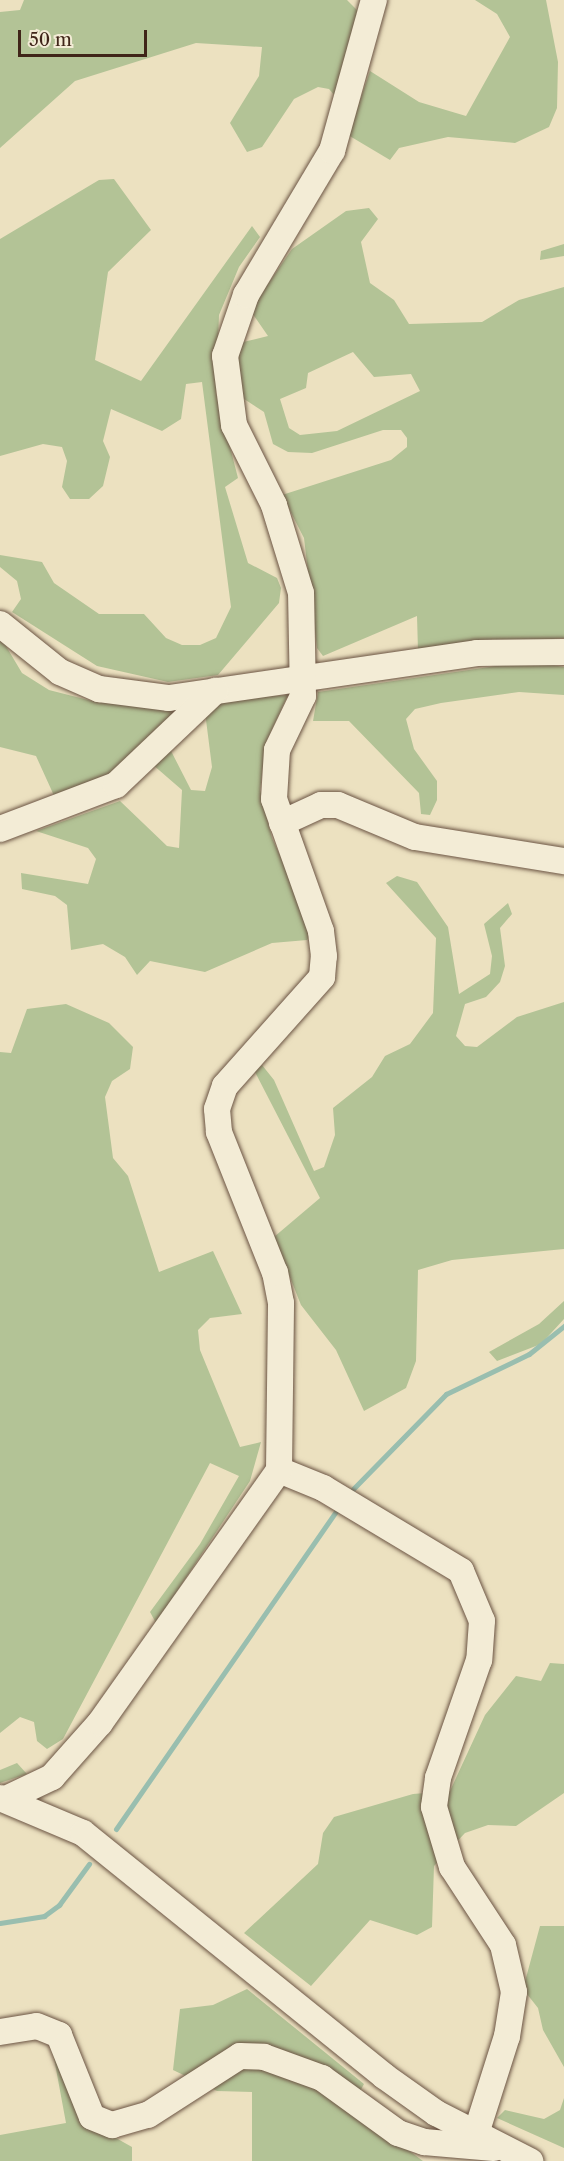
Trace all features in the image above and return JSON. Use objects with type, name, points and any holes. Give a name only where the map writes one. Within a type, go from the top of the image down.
[{"type":"street","points":[[4,1798],[52,1777],[100,1723],[279,1470],[281,1303],[275,1273],[219,1131],[217,1109],[225,1086],[322,977],[321,931],[282,822],[272,772],[303,696],[301,593],[293,552],[234,425],[225,356],[246,295],[332,152],[374,0]]},
{"type":"street","points":[[0,624],[60,672],[99,689],[169,698],[477,653],[564,652]]},
{"type":"street","points":[[0,829],[116,785],[214,691]]},
{"type":"street","points":[[282,822],[321,805],[338,805],[415,837],[564,861]]},
{"type":"street","points":[[279,1470],[323,1488],[460,1571],[482,1621],[479,1660],[438,1778],[434,1807],[452,1867],[503,1945],[513,1982],[507,2036],[476,2134]]},
{"type":"street","points":[[4,1798],[83,1833],[384,2076],[476,2134],[530,2161]]},
{"type":"street","points":[[0,2032],[37,2026],[60,2035],[92,2117],[112,2125],[148,2115],[240,2056],[264,2057],[322,2078],[398,2133],[424,2142],[501,2148]]},
{"type":"green space","points":[[24,0],[347,0],[358,11],[336,97],[329,89],[318,87],[294,99],[262,147],[247,152],[230,123],[259,76],[262,47],[196,43],[75,81],[0,148],[0,12],[20,10]]},
{"type":"green space","points":[[475,0],[546,0],[558,62],[557,108],[549,127],[515,143],[448,137],[399,148],[390,160],[348,135],[370,71],[419,102],[466,116],[510,37],[497,14]]},
{"type":"green space","points":[[114,179],[151,230],[108,272],[95,360],[141,381],[252,226],[260,237],[239,267],[219,315],[216,393],[238,478],[225,487],[248,563],[277,578],[281,588],[279,603],[218,675],[168,682],[97,666],[12,612],[21,599],[17,581],[0,567],[0,555],[42,562],[54,583],[99,614],[144,614],[166,638],[182,645],[200,645],[216,638],[231,607],[202,382],[186,384],[181,419],[162,431],[111,409],[103,441],[110,457],[103,486],[89,499],[70,499],[62,487],[67,461],[62,447],[43,444],[0,456],[0,239],[99,180]]},
{"type":"green space","points":[[369,208],[378,219],[361,242],[370,283],[394,300],[409,324],[482,322],[519,300],[564,287],[564,638],[418,651],[417,616],[323,656],[317,648],[304,538],[282,495],[391,460],[407,447],[407,438],[401,430],[383,430],[312,453],[288,452],[273,444],[264,412],[241,397],[236,354],[239,343],[268,336],[250,310],[292,249],[346,211]],"holes":[[[353,352],[374,377],[411,374],[420,391],[337,431],[300,435],[289,428],[280,399],[306,388],[308,373]]]},
{"type":"green space","points":[[564,244],[564,256],[540,260],[541,251]]},
{"type":"green space","points":[[0,636],[22,673],[49,690],[96,702],[178,709],[115,774],[56,800],[36,756],[0,747]]},
{"type":"green space","points":[[530,661],[564,667],[564,695],[519,692],[441,703],[415,709],[406,719],[414,749],[437,781],[437,800],[430,815],[421,814],[419,793],[349,721],[313,721],[318,692]]},
{"type":"green space","points":[[288,695],[266,742],[260,790],[272,838],[314,930],[307,940],[272,943],[205,972],[150,961],[137,975],[125,957],[103,944],[71,950],[67,905],[55,896],[22,889],[21,873],[88,884],[96,859],[88,848],[36,831],[120,801],[167,846],[179,848],[182,790],[152,764],[169,747],[191,790],[205,791],[212,767],[205,712],[220,700]]},
{"type":"green space","points":[[397,876],[417,882],[448,927],[459,994],[490,974],[492,956],[484,924],[508,903],[512,914],[500,928],[505,966],[500,982],[486,997],[465,1004],[456,1036],[465,1046],[477,1047],[517,1017],[564,1002],[564,1249],[452,1260],[418,1270],[416,1361],[406,1388],[364,1411],[336,1350],[301,1305],[274,1237],[320,1198],[255,1072],[262,1065],[274,1080],[314,1171],[324,1167],[335,1135],[333,1108],[372,1077],[385,1056],[410,1044],[433,1013],[436,938],[386,883]]},
{"type":"green space","points":[[66,1004],[109,1023],[133,1047],[130,1069],[112,1081],[105,1097],[113,1158],[128,1176],[159,1272],[213,1251],[242,1314],[210,1318],[198,1330],[200,1350],[240,1447],[261,1442],[250,1481],[156,1623],[150,1612],[200,1544],[239,1476],[210,1463],[63,1739],[47,1749],[37,1741],[34,1722],[20,1717],[0,1733],[0,1052],[11,1053],[27,1009]]},
{"type":"green space","points":[[564,1301],[564,1319],[541,1344],[497,1361],[489,1352],[539,1324]]},
{"type":"green space","points":[[550,1663],[564,1664],[564,1793],[516,1826],[488,1825],[465,1833],[434,1866],[432,1927],[417,1935],[370,1920],[311,1986],[244,1933],[318,1864],[323,1833],[334,1817],[413,1794],[450,1791],[485,1715],[516,1676],[541,1681]]},
{"type":"green space","points":[[17,1763],[27,1774],[0,1783],[0,1770]]},
{"type":"green space","points":[[540,1926],[564,1926],[564,2067],[543,2030],[538,2008],[523,1989]]},
{"type":"green space","points":[[247,1989],[364,2084],[351,2108],[423,2161],[252,2161],[252,2092],[217,2091],[173,2070],[180,2009],[213,2005]]},
{"type":"green space","points":[[51,2042],[82,2119],[132,2147],[132,2161],[0,2161],[0,2135],[66,2123]]},
{"type":"green space","points":[[564,2098],[564,2148],[497,2118],[505,2110],[544,2119],[560,2110]]},
{"type":"waterway","points":[[353,1489],[446,1394],[529,1354],[564,1326]]},
{"type":"waterway","points":[[116,1829],[336,1511]]},
{"type":"waterway","points":[[0,1923],[44,1916],[59,1905],[89,1864]]}]
